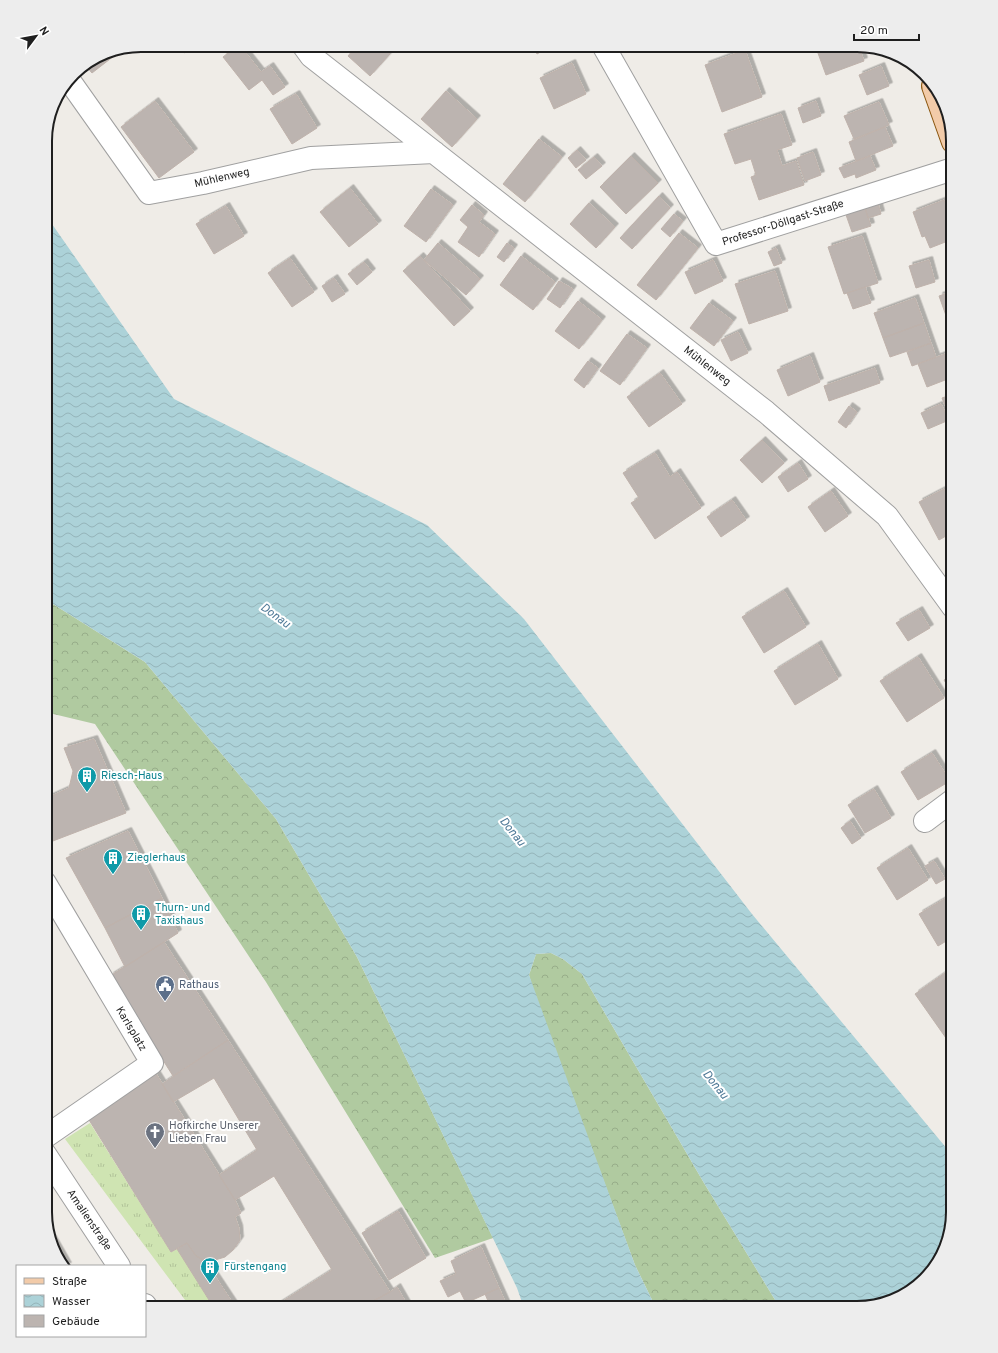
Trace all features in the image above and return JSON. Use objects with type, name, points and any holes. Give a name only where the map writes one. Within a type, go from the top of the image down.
[{"type":"street","name":"Mühlenweg","points":[[308,52],[311,56],[766,412],[887,516],[946,598]]},
{"type":"street","name":"Professor-Döllgast-Straße","points":[[607,52],[716,244],[946,171]]},
{"type":"street","name":"Mühlenweg","points":[[72,84],[149,193],[203,183],[311,158],[434,152]]},
{"type":"street","points":[[925,821],[946,805]]},
{"type":"street","name":"Karlsplatz","points":[[52,895],[152,1063],[52,1132]]},
{"type":"street","name":"Amalienstraße","points":[[52,1165],[118,1265]]},
{"type":"green space","points":[[52,603],[145,662],[276,819],[357,957],[493,1238],[435,1258],[266,982],[95,724],[52,714]]},
{"type":"green space","points":[[551,953],[563,959],[582,974],[704,1183],[776,1301],[653,1301],[635,1265],[536,999],[529,975],[536,954]]},
{"type":"green space","points":[[90,1123],[171,1252],[177,1249],[210,1301],[186,1301],[65,1139]]},
{"type":"water","name":"Donau","points":[[52,224],[174,399],[427,525],[524,619],[752,914],[946,1148],[945,1223],[939,1246],[928,1266],[911,1283],[880,1298],[857,1301],[776,1301],[704,1183],[582,974],[563,959],[551,953],[536,954],[529,975],[635,1265],[653,1301],[522,1301],[517,1288],[357,957],[276,819],[145,662],[52,603]]},
{"type":"building","points":[[229,52],[245,52],[261,72],[270,66],[285,87],[273,95],[262,80],[249,90],[223,57]]},
{"type":"building","points":[[351,52],[388,52],[390,54],[370,76],[348,56]]},
{"type":"building","points":[[740,52],[746,52],[762,97],[722,112],[705,65]]},
{"type":"building","points":[[818,52],[861,52],[864,61],[826,75]]},
{"type":"building","points":[[112,57],[92,73],[89,69],[102,61]]},
{"type":"building","points":[[572,63],[586,94],[554,109],[540,78]]},
{"type":"building","points":[[881,66],[889,86],[867,95],[859,75]]},
{"type":"building","points":[[446,91],[477,119],[452,147],[421,119]]},
{"type":"building","points":[[296,94],[317,128],[292,144],[270,109]]},
{"type":"building","points":[[155,101],[194,152],[159,178],[121,127]]},
{"type":"building","points":[[816,101],[821,116],[803,123],[798,108]]},
{"type":"building","points":[[879,102],[889,125],[854,139],[844,116]]},
{"type":"building","points":[[781,114],[792,145],[777,150],[782,166],[796,161],[804,185],[759,200],[751,177],[756,175],[751,159],[735,164],[724,134]]},
{"type":"building","points":[[885,127],[893,146],[856,161],[849,142]]},
{"type":"building","points":[[539,139],[562,157],[525,202],[503,184]]},
{"type":"building","points":[[577,150],[586,160],[576,168],[568,158]]},
{"type":"building","points":[[813,152],[821,175],[805,181],[797,158]]},
{"type":"building","points":[[631,156],[658,183],[626,214],[600,187]]},
{"type":"building","points":[[870,156],[876,170],[856,178],[855,174],[844,178],[839,168]]},
{"type":"building","points":[[594,157],[602,166],[586,179],[578,170]]},
{"type":"building","points":[[350,188],[378,224],[349,247],[320,212]]},
{"type":"building","points":[[431,189],[453,205],[426,242],[404,226]]},
{"type":"building","points":[[659,196],[670,208],[632,249],[620,238]]},
{"type":"building","points":[[877,200],[881,214],[868,218],[864,205]]},
{"type":"building","points":[[944,200],[946,205],[946,242],[930,248],[925,236],[922,237],[913,212]]},
{"type":"building","points":[[589,203],[615,227],[596,248],[570,224]]},
{"type":"building","points":[[472,205],[484,215],[479,222],[495,234],[479,257],[458,242],[468,227],[460,220]]},
{"type":"building","points":[[864,205],[871,226],[852,232],[845,212]]},
{"type":"building","points":[[226,206],[244,236],[214,254],[196,224]]},
{"type":"building","points":[[674,214],[683,221],[670,237],[661,229]]},
{"type":"building","points":[[679,233],[698,248],[656,300],[637,285]]},
{"type":"building","points":[[862,236],[878,283],[844,294],[828,247]]},
{"type":"building","points":[[438,243],[480,279],[466,295],[424,260]]},
{"type":"building","points":[[507,243],[514,248],[504,262],[497,257]]},
{"type":"building","points":[[776,248],[782,263],[774,266],[768,252]]},
{"type":"building","points":[[420,256],[470,311],[454,326],[403,271]]},
{"type":"building","points":[[521,256],[555,282],[533,310],[500,285]]},
{"type":"building","points":[[290,258],[314,292],[292,307],[268,273]]},
{"type":"building","points":[[713,260],[723,281],[695,294],[685,272]]},
{"type":"building","points":[[929,260],[935,282],[916,288],[909,266]]},
{"type":"building","points":[[364,262],[372,272],[357,285],[348,274]]},
{"type":"building","points":[[775,271],[788,311],[749,324],[735,284]]},
{"type":"building","points":[[334,278],[345,294],[332,302],[322,286]]},
{"type":"building","points":[[559,281],[573,289],[560,308],[547,299]]},
{"type":"building","points":[[865,287],[871,303],[853,309],[847,293]]},
{"type":"building","points":[[946,294],[946,316],[939,296]]},
{"type":"building","points":[[915,298],[924,323],[883,338],[874,313]]},
{"type":"building","points":[[578,301],[602,320],[579,349],[555,331]]},
{"type":"building","points":[[709,303],[733,321],[714,346],[690,328]]},
{"type":"building","points":[[924,323],[931,343],[890,357],[883,338]]},
{"type":"building","points":[[738,332],[748,353],[731,361],[721,340]]},
{"type":"building","points":[[627,334],[647,348],[620,385],[600,371]]},
{"type":"building","points":[[931,343],[936,357],[912,366],[907,352]]},
{"type":"building","points":[[945,354],[946,380],[927,387],[918,364]]},
{"type":"building","points":[[810,356],[820,382],[788,396],[777,370]]},
{"type":"building","points":[[588,361],[598,368],[584,388],[574,380]]},
{"type":"building","points":[[875,368],[880,383],[829,401],[824,386]]},
{"type":"building","points":[[660,373],[682,404],[649,427],[627,397]]},
{"type":"building","points":[[946,397],[946,408],[942,398]]},
{"type":"building","points":[[941,404],[946,414],[946,421],[928,429],[921,413]]},
{"type":"building","points":[[849,406],[857,412],[846,428],[838,422]]},
{"type":"building","points":[[762,440],[784,463],[762,483],[740,460]]},
{"type":"building","points":[[655,453],[670,477],[677,472],[701,508],[655,539],[631,503],[639,498],[623,473]]},
{"type":"building","points":[[798,463],[808,479],[788,492],[778,477]]},
{"type":"building","points":[[944,489],[946,493],[946,536],[939,540],[919,502]]},
{"type":"building","points":[[831,491],[848,516],[825,532],[808,507]]},
{"type":"building","points":[[732,500],[746,520],[721,537],[707,517]]},
{"type":"building","points":[[784,591],[806,627],[764,653],[742,617]]},
{"type":"building","points":[[919,610],[930,628],[908,641],[896,623]]},
{"type":"building","points":[[818,644],[838,679],[795,705],[774,671]]},
{"type":"building","points":[[918,657],[944,698],[907,722],[880,681]]},
{"type":"building","name":"Riesch-Haus","points":[[94,739],[126,813],[52,841],[52,796],[69,788],[73,771],[64,748]]},
{"type":"building","points":[[932,753],[946,775],[946,783],[918,800],[901,772]]},
{"type":"building","points":[[874,789],[891,818],[865,833],[848,805]]},
{"type":"building","points":[[850,821],[861,838],[852,844],[841,828]]},
{"type":"building","name":"Zieglerhaus","points":[[128,831],[162,898],[105,928],[66,858]]},
{"type":"building","points":[[908,848],[928,880],[897,900],[877,868]]},
{"type":"building","points":[[934,861],[945,879],[936,884],[925,866]]},
{"type":"building","name":"Thurn- und Taxishaus","points":[[162,898],[178,933],[125,967],[105,928]]},
{"type":"building","points":[[946,898],[946,941],[938,946],[919,914]]},
{"type":"building","name":"Rathaus","points":[[164,942],[228,1040],[173,1076],[110,976]]},
{"type":"building","points":[[945,973],[946,974],[946,1038],[915,994]]},
{"type":"building","points":[[228,1040],[390,1292],[373,1301],[283,1301],[332,1270],[274,1176],[235,1200],[219,1175],[257,1150],[214,1078],[173,1102],[162,1084]]},
{"type":"building","name":"Hofkirche Unserer Lieben Frau","points":[[155,1072],[235,1200],[241,1213],[235,1217],[239,1228],[240,1240],[233,1250],[225,1257],[205,1261],[196,1256],[187,1243],[171,1252],[86,1115]]},
{"type":"building","points":[[398,1211],[426,1258],[389,1280],[362,1233]]},
{"type":"building","name":"Fürstengang","points":[[187,1243],[196,1256],[205,1261],[231,1301],[210,1301],[177,1249]]},
{"type":"building","points":[[481,1247],[499,1288],[470,1301],[465,1301],[460,1291],[448,1297],[440,1281],[456,1274],[451,1261]]},
{"type":"building","points":[[397,1287],[405,1301],[373,1301]]},
{"type":"building","points":[[499,1288],[505,1301],[488,1301],[485,1294]]},
{"type":"place","name":"Riesch-Haus","points":[[87,793]]},
{"type":"place","name":"Zieglerhaus","points":[[113,875]]},
{"type":"place","name":"Thurn- und Taxishaus","points":[[141,931]]},
{"type":"place","name":"Rathaus","points":[[165,1002]]},
{"type":"place","name":"Hofkirche Unserer Lieben Frau","points":[[155,1149]]},
{"type":"place","name":"Fürstengang","points":[[210,1284]]}]
